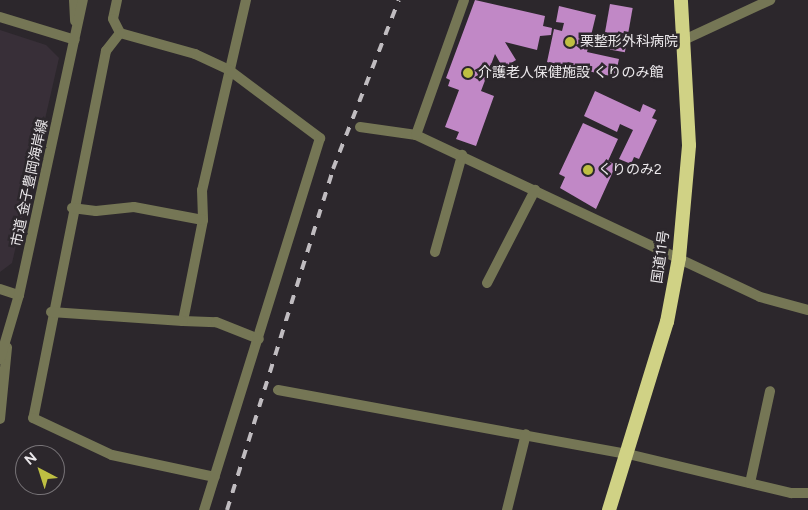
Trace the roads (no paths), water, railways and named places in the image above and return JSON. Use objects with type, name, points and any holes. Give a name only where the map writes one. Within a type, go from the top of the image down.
[{"type":"highway","name":"国道11号","points":[[609,510],[628,454],[667,322],[679,258],[689,145],[686,38],[681,0]]},
{"type":"street","points":[[74,0],[76,40]]},
{"type":"street","points":[[76,40],[83,0]]},
{"type":"street","points":[[117,0],[113,19],[120,33],[196,54],[229,70],[320,138],[259,339],[204,510]]},
{"type":"street","points":[[183,321],[203,220],[202,190],[246,0]]},
{"type":"street","points":[[416,135],[464,0]]},
{"type":"street","points":[[686,38],[770,0]]},
{"type":"street","points":[[0,17],[76,40]]},
{"type":"street","points":[[120,33],[106,51],[51,312],[32,418],[112,455],[215,477]]},
{"type":"street","name":"市道 金子豊岡海岸線","points":[[0,359],[6,347],[19,295],[76,40]]},
{"type":"street","points":[[360,128],[416,135],[462,155],[760,298],[808,310]]},
{"type":"street","points":[[435,252],[462,155]]},
{"type":"street","points":[[487,283],[535,190]]},
{"type":"street","points":[[72,208],[96,212],[134,208],[203,220]]},
{"type":"street","points":[[0,289],[19,295]]},
{"type":"street","points":[[51,312],[216,322],[259,339]]},
{"type":"street","points":[[0,419],[6,347]]},
{"type":"street","points":[[278,390],[526,434],[628,454],[750,483],[808,493]]},
{"type":"street","points":[[750,483],[770,391]]},
{"type":"street","points":[[507,510],[526,434]]},
{"type":"railway","points":[[227,510],[333,169],[399,0]]},
{"type":"place","name":"栗整形外科病院","points":[[570,42]]},
{"type":"place","name":"介護老人保健施設 くりのみ館","points":[[468,73]]},
{"type":"place","name":"くりのみ2","points":[[588,170]]}]
